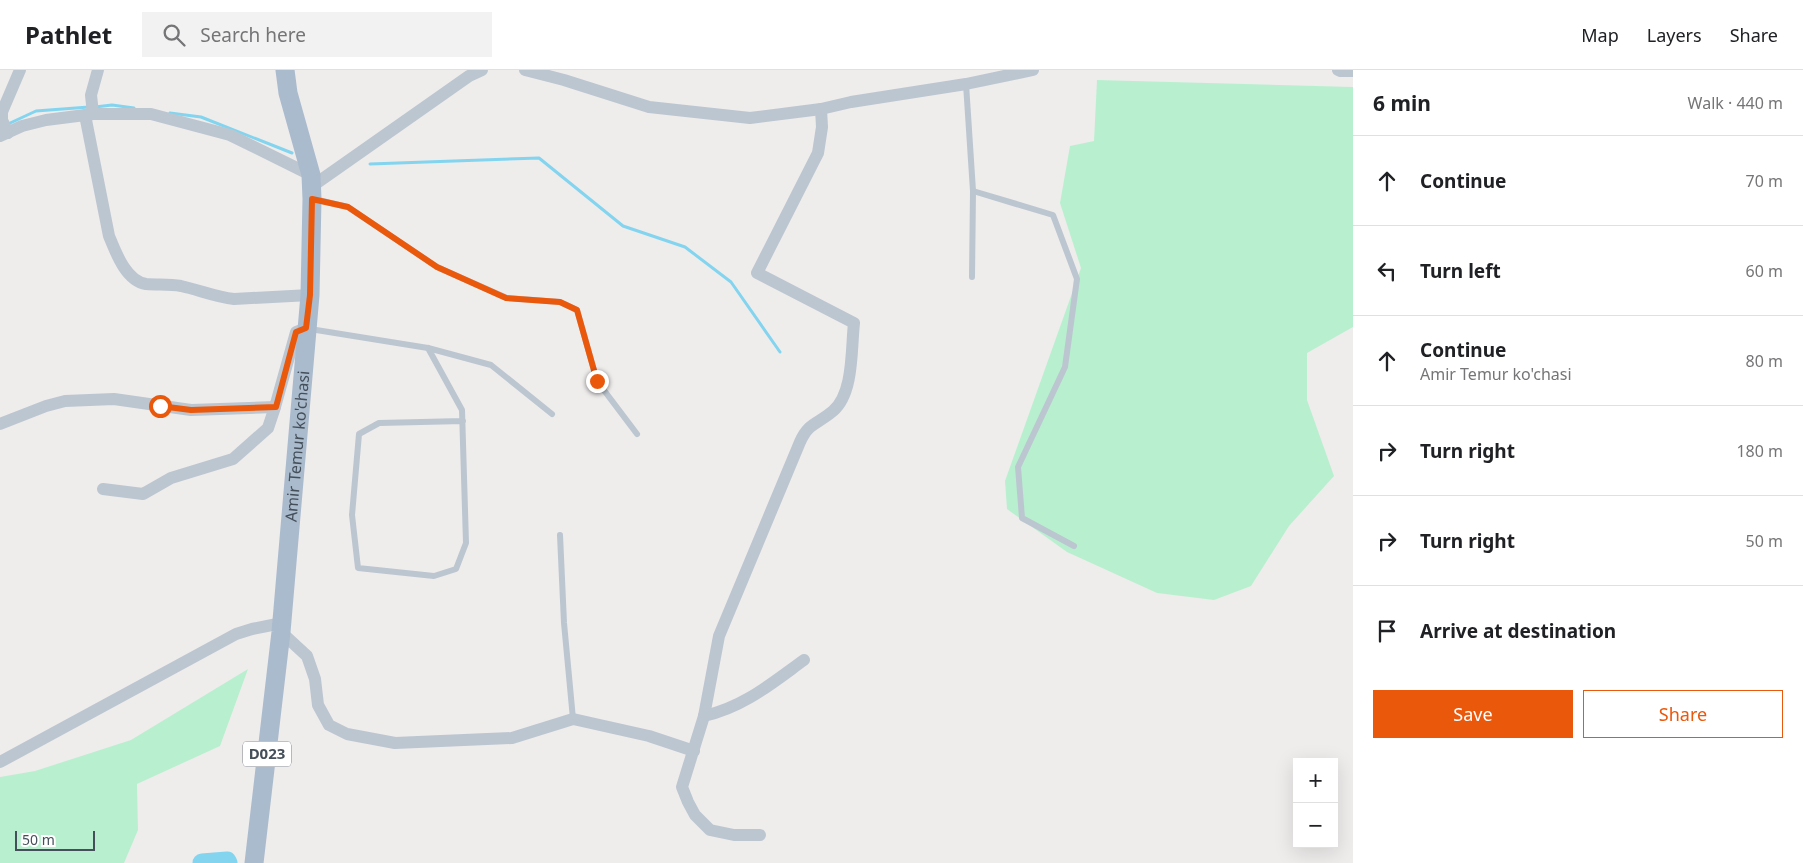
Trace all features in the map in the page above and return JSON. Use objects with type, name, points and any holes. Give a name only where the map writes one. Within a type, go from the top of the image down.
[{"type":"main road","name":"Amir Temur ko'chasi","points":[[281,634],[310,295],[311,187],[284,70]]},
{"type":"main road","name":"D023","points":[[254,863],[281,634]]},
{"type":"street","points":[[20,70],[4,104],[4,129],[90,110],[151,114],[230,134],[311,187],[469,76],[482,70]]},
{"type":"street","points":[[98,70],[92,89],[90,110],[110,236],[124,268],[132,277],[145,284],[181,286],[223,298],[310,295]]},
{"type":"street","points":[[525,70],[564,80],[649,107],[750,118],[821,109],[851,102],[966,84],[1033,70]]},
{"type":"street","points":[[1338,70],[1340,72],[1353,71]]},
{"type":"street","points":[[760,835],[734,835],[710,830],[695,815],[682,787],[704,716],[719,636],[805,431],[832,411],[841,402],[847,391],[854,323],[756,273],[818,152],[822,127],[821,109]]},
{"type":"street","points":[[103,488],[143,494],[170,478],[233,459],[268,428],[276,407],[296,332],[306,328]]},
{"type":"street","points":[[0,424],[46,406],[65,402],[114,399],[191,410],[276,407]]},
{"type":"street","points":[[0,762],[74,724],[229,637],[252,629],[281,634],[306,656],[315,679],[318,705],[329,726],[347,734],[395,743],[512,738],[573,719],[649,736],[694,751]]},
{"type":"street","points":[[704,716],[742,703],[804,660]]},
{"type":"lane","points":[[966,84],[973,191],[972,276]]},
{"type":"lane","points":[[311,187],[348,207],[437,267],[506,298],[560,302],[577,310],[597,381],[638,434]]},
{"type":"lane","points":[[973,191],[1053,215],[1077,279],[1065,367],[1018,467],[1022,518],[1074,546]]},
{"type":"lane","points":[[306,328],[428,348],[491,365],[552,414]]},
{"type":"lane","points":[[428,348],[462,410],[466,543],[456,569],[434,576],[358,568],[352,515],[358,434],[379,423],[462,421]]},
{"type":"lane","points":[[560,536],[564,623],[573,719]]},
{"type":"green space","points":[[1097,80],[1353,87],[1353,327],[1307,353],[1307,400],[1334,476],[1289,526],[1251,586],[1214,600],[1157,593],[1067,552],[1007,509],[1005,481],[1081,268],[1060,203],[1070,146],[1094,141]]},
{"type":"green space","points":[[248,669],[220,746],[137,784],[138,830],[124,863],[0,863],[0,777],[35,771],[131,740]]},
{"type":"waterway","points":[[95,107],[112,105],[134,108]]},
{"type":"waterway","points":[[8,124],[36,111],[89,107]]},
{"type":"waterway","points":[[170,113],[201,117],[292,153]]},
{"type":"waterway","points":[[370,164],[539,158],[623,226],[685,247],[731,282],[780,352]]},
{"type":"waterway","points":[[202,863],[227,861],[228,863]]},
{"type":"route","points":[[160,406],[191,410],[276,407],[296,332],[306,328],[310,295],[312,199],[348,207],[437,267],[506,298],[560,302],[577,310],[597,381]]}]
